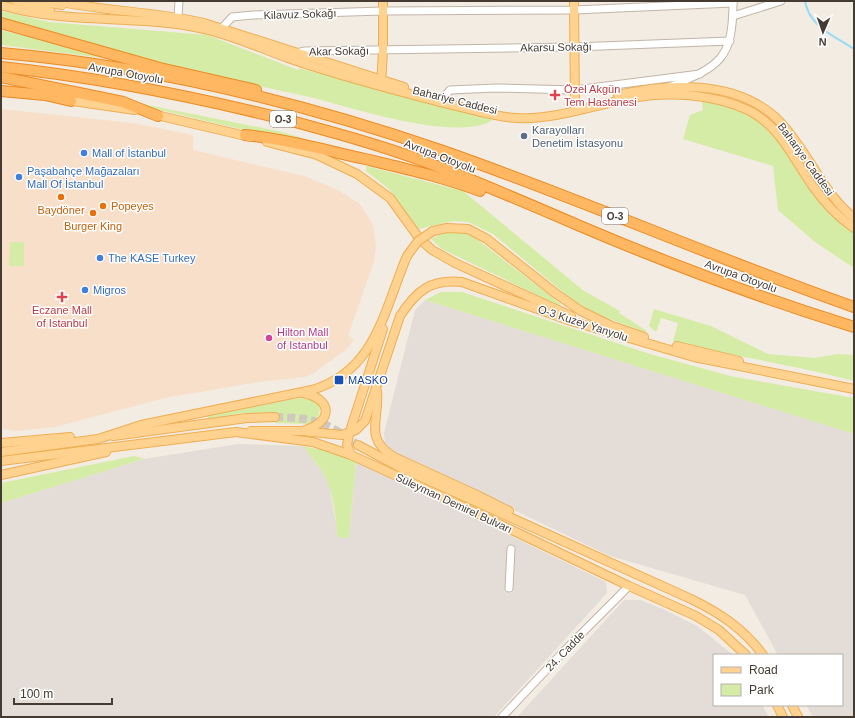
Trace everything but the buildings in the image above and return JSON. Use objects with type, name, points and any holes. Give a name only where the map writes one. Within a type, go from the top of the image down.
[{"type":"highway","points":[[1,23],[160,68],[258,90],[274,95],[286,103]]},
{"type":"highway","name":"Avrupa Otoyolu","points":[[1,53],[83,63],[154,75],[286,103],[374,129],[501,171],[751,270],[854,307]]},
{"type":"highway","name":"Avrupa Otoyolu","points":[[1,67],[77,77],[148,89],[307,125],[425,162],[646,253],[752,294],[854,327]]},
{"type":"highway","points":[[1,78],[123,102],[158,116]]},
{"type":"highway","points":[[1,91],[45,95],[71,101]]},
{"type":"highway","points":[[245,135],[272,138],[410,170],[554,214]]},
{"type":"main road","points":[[16,1],[43,9],[92,18]]},
{"type":"main road","points":[[38,1],[53,5],[83,7]]},
{"type":"main road","name":"Bahariye Caddesi","points":[[57,1],[83,7],[178,16],[222,28],[296,53],[322,60],[381,84],[483,109],[506,113],[538,113],[575,106],[637,90],[693,88],[720,91],[742,97],[761,106],[776,118],[800,147],[830,194],[854,218]]},
{"type":"main road","points":[[381,84],[383,1]]},
{"type":"main road","points":[[574,1],[575,106]]},
{"type":"main road","points":[[1,5],[52,17],[170,23],[206,29],[296,61],[490,114],[516,118],[541,118],[628,98],[656,95],[692,96],[728,102],[761,118],[777,134],[828,206],[854,228]]},
{"type":"main road","points":[[1,96],[107,105],[245,135],[317,155],[348,168],[390,198],[418,238],[436,253],[606,332]]},
{"type":"main road","name":"O-3 Kuzey Yanyolu","points":[[390,303],[407,256],[418,241],[433,231],[447,228],[468,228],[487,239],[555,293],[581,311],[612,326],[654,341],[694,351],[854,384]]},
{"type":"main road","name":"O-3 Kuzey Yanyolu","points":[[349,434],[361,426],[365,421],[398,323],[407,305],[423,289],[446,280],[462,282],[606,332],[694,357],[854,389]]},
{"type":"main road","points":[[1,442],[75,437],[98,438],[141,425],[322,387],[349,371],[369,347],[390,303]]},
{"type":"main road","points":[[351,455],[347,445],[349,434],[386,320],[390,303]]},
{"type":"main road","points":[[376,386],[377,400],[374,424],[375,435],[379,445],[387,453],[479,496],[538,528]]},
{"type":"main road","points":[[295,392],[318,398],[326,408],[326,413],[318,424],[302,431]]},
{"type":"main road","points":[[1,452],[247,418],[275,417]]},
{"type":"main road","points":[[236,432],[265,430],[302,431],[337,435],[349,434]]},
{"type":"main road","name":"Süleyman Demirel Bulvarı","points":[[138,445],[236,432],[313,442],[351,455],[696,616],[720,630],[745,654]]},
{"type":"main road","points":[[1,462],[107,447],[138,445]]},
{"type":"main road","points":[[1,475],[138,445]]},
{"type":"main road","name":"Süleyman Demirel Bulvarı","points":[[358,445],[401,468],[538,528],[716,612],[737,626],[762,654]]},
{"type":"main road","points":[[778,706],[783,717]]},
{"type":"main road","points":[[792,706],[798,717]]},
{"type":"street","points":[[178,16],[179,1]]},
{"type":"street","points":[[733,16],[781,1]]},
{"type":"street","points":[[665,88],[700,74],[717,63],[730,41],[733,2]]},
{"type":"street","name":"Kilavuz Sokağı","points":[[222,28],[232,17],[383,11],[574,10],[733,2]]},
{"type":"street","name":"Akarsu Sokağı","points":[[383,50],[575,47],[730,41]]},
{"type":"street","name":"Akar Sokağı","points":[[296,53],[305,51],[383,50]]},
{"type":"street","points":[[443,98],[450,90],[532,88],[575,90],[700,74]]},
{"type":"street","points":[[509,588],[511,549]]},
{"type":"street","name":"24. Cadde","points":[[502,717],[564,651],[629,586]]},
{"type":"shaded area","name":"Mall of İstanbul","points":[[1,109],[133,123],[193,135],[193,150],[304,176],[338,190],[360,204],[373,225],[376,246],[374,261],[348,336],[354,340],[347,349],[314,373],[305,377],[259,382],[165,398],[55,427],[17,431],[1,429]]},
{"type":"shaded area","points":[[425,300],[854,434],[854,717],[813,717],[807,706],[843,706],[843,654],[777,654],[745,595],[610,556],[388,450],[385,443],[384,433],[415,310]]},
{"type":"shaded area","points":[[238,444],[303,446],[322,471],[329,485],[337,537],[349,537],[356,461],[606,582],[607,593],[494,717],[1,717],[1,503],[144,459]]},
{"type":"shaded area","points":[[624,600],[640,600],[663,609],[697,626],[732,654],[713,654],[713,706],[763,706],[769,717],[517,717]]},
{"type":"green space","points":[[1,11],[49,22],[207,35],[298,70],[299,68],[493,120],[476,126],[455,128],[403,121],[310,97],[211,76],[172,66],[1,18]]},
{"type":"green space","points":[[1,30],[97,54],[111,59],[1,45]]},
{"type":"green space","points":[[88,93],[282,132],[389,164]]},
{"type":"green space","points":[[701,96],[747,103],[759,109],[770,119],[807,185],[815,196],[832,215],[854,229],[854,268],[815,242],[778,210],[773,166],[683,139],[690,115],[703,110]]},
{"type":"green space","points":[[366,166],[463,191],[584,291],[620,311],[619,313],[647,331],[646,333],[597,314],[575,302],[493,234],[468,222],[453,221],[419,229],[389,189],[366,171]]},
{"type":"green space","points":[[446,232],[470,234],[561,304],[560,306],[442,249],[431,239]]},
{"type":"green space","points":[[10,242],[24,242],[24,266],[9,266]]},
{"type":"green space","points":[[441,292],[462,292],[650,354],[730,376],[854,398],[854,434],[425,300]]},
{"type":"green space","points":[[654,309],[711,326],[768,354],[815,358],[838,354],[854,355],[854,381],[809,370],[673,342],[678,323],[661,318],[656,332],[649,326]]},
{"type":"green space","points":[[300,398],[314,400],[320,407],[319,415],[309,424],[275,423],[275,413],[243,413],[208,419],[207,415]]},
{"type":"green space","points":[[303,446],[327,451],[356,461],[349,538],[337,537],[335,512],[329,486],[322,471]]},
{"type":"green space","points":[[134,456],[144,459],[1,503],[1,483]]},
{"type":"waterway","points":[[805,1],[807,10],[817,24],[831,35],[854,49]]},
{"type":"tunnel","points":[[275,417],[300,418],[319,422],[337,431],[358,445]]},
{"type":"place","name":"Özel Akgün Tem Hastanesi","points":[[555,95]]},
{"type":"place","name":"Karayolları Denetim İstasyonu","points":[[524,136]]},
{"type":"place","name":"Mall of İstanbul","points":[[84,153]]},
{"type":"place","name":"Paşabahçe Mağazaları Mall Of İstanbul","points":[[19,177]]},
{"type":"place","name":"Baydöner","points":[[61,197]]},
{"type":"place","name":"Popeyes","points":[[103,206]]},
{"type":"place","name":"Burger King","points":[[93,213]]},
{"type":"place","name":"The KASE Turkey","points":[[100,258]]},
{"type":"place","name":"Migros","points":[[85,290]]},
{"type":"place","name":"Eczane Mall of Istanbul","points":[[62,297]]},
{"type":"place","name":"Hilton Mall of Istanbul","points":[[269,338]]},
{"type":"place","name":"MASKO","points":[[339,380]]}]
